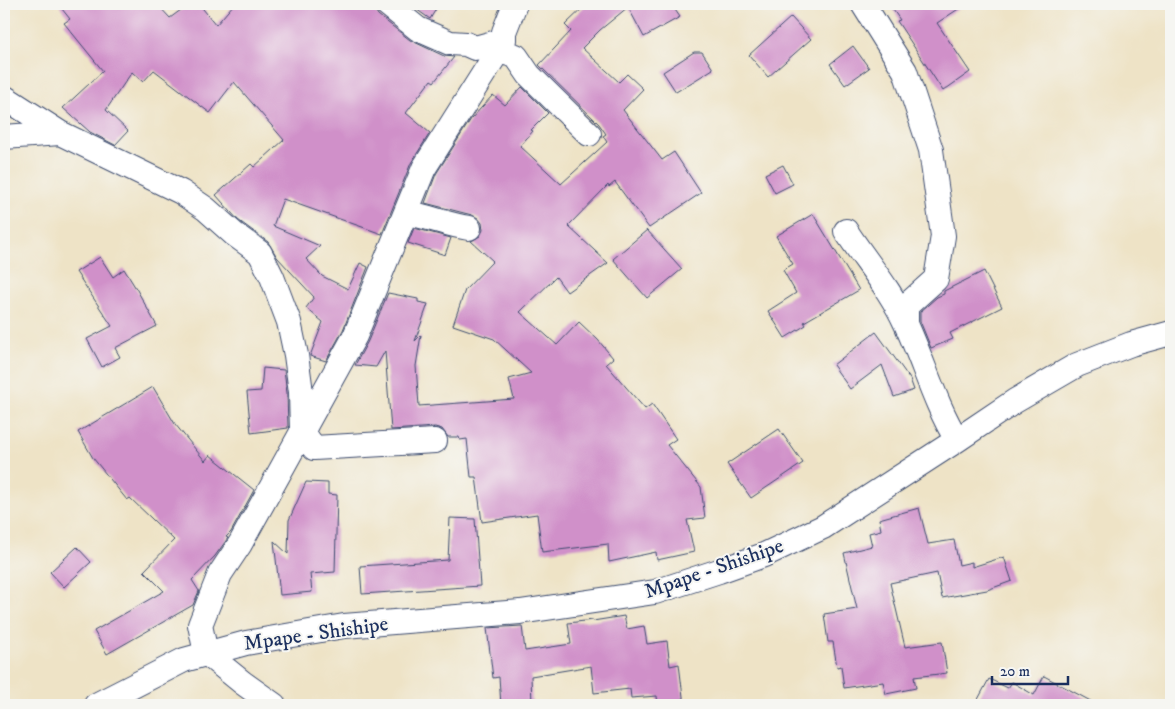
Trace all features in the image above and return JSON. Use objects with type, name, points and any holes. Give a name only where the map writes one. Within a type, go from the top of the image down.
[{"type":"street","points":[[387,4],[418,29],[450,43],[466,44],[475,48],[501,45],[516,56],[529,75],[589,134]]},
{"type":"street","points":[[274,705],[206,653],[200,626],[220,574],[240,544],[355,336],[424,168],[501,45],[515,4]]},
{"type":"street","points":[[863,4],[905,71],[931,150],[943,236],[936,279],[906,306],[906,323]]},
{"type":"street","points":[[4,97],[60,133],[181,192],[206,209],[234,234],[260,253],[272,277],[289,322],[296,354],[302,431],[314,448],[435,441]]},
{"type":"street","points":[[4,137],[60,133]]},
{"type":"street","points":[[406,213],[422,215],[453,226],[469,228]]},
{"type":"street","points":[[846,231],[859,252],[882,281],[906,323],[945,421],[957,440]]},
{"type":"street","name":"Mpape - Shishipe","points":[[96,705],[184,660],[246,643],[344,626],[520,612],[655,592],[764,555],[823,528],[1015,401],[1077,365],[1132,344],[1171,333]]},
{"type":"building","points":[[58,4],[157,4],[170,18],[189,4],[199,4],[216,25],[234,4],[374,4],[374,9],[378,15],[410,40],[444,56],[454,57],[434,82],[431,80],[406,113],[430,133],[411,163],[382,234],[283,199],[273,226],[320,246],[306,259],[322,276],[348,289],[360,263],[368,267],[343,330],[326,361],[310,356],[323,322],[306,308],[314,297],[277,257],[268,242],[238,220],[216,195],[251,164],[254,167],[284,140],[234,82],[210,113],[154,70],[143,82],[132,72],[106,110],[128,131],[115,145],[90,132],[63,108],[103,71],[64,23],[70,19]]},
{"type":"building","points":[[409,4],[439,4],[430,19]]},
{"type":"building","points":[[587,4],[671,4],[680,17],[644,37],[628,7],[582,48],[619,82],[627,74],[643,89],[623,110],[662,160],[674,152],[701,193],[649,228],[615,182],[609,187],[608,185],[568,226],[608,263],[567,292],[556,277],[520,312],[557,345],[579,322],[613,358],[606,364],[645,409],[652,404],[676,439],[667,445],[701,487],[705,518],[687,520],[694,552],[657,560],[656,552],[609,562],[608,544],[542,552],[537,514],[482,522],[476,477],[471,477],[467,439],[460,440],[459,437],[448,437],[442,429],[435,427],[391,430],[385,351],[376,367],[355,365],[368,341],[388,293],[418,299],[418,302],[428,304],[415,341],[421,335],[416,366],[419,406],[514,399],[509,379],[531,373],[494,339],[453,325],[465,290],[493,261],[471,241],[480,236],[483,230],[482,223],[478,218],[425,203],[436,174],[471,119],[493,95],[505,105],[522,87],[548,113],[531,130],[533,131],[520,146],[561,184],[607,142],[603,136],[606,134],[599,124],[539,65],[571,31],[565,25]]},
{"type":"building","points":[[889,4],[966,4],[937,23],[970,72],[943,91],[897,21],[900,20]]},
{"type":"building","points":[[791,17],[811,39],[768,77],[749,55]]},
{"type":"building","points":[[853,46],[869,68],[845,85],[830,64]]},
{"type":"building","points":[[694,52],[702,52],[713,69],[676,92],[663,72]]},
{"type":"building","points":[[783,165],[793,184],[775,193],[765,174]]},
{"type":"building","points":[[813,214],[859,290],[804,322],[806,325],[785,338],[768,311],[796,293],[783,270],[793,264],[776,236]]},
{"type":"building","points":[[414,228],[451,238],[445,255],[408,243]]},
{"type":"building","points":[[647,230],[682,269],[647,298],[613,259]]},
{"type":"building","points":[[100,257],[113,277],[124,269],[157,326],[115,348],[120,357],[102,367],[87,339],[112,326],[76,272]]},
{"type":"building","points":[[984,271],[1002,307],[950,333],[953,339],[931,348],[920,321],[920,312],[937,297],[944,294],[944,291]]},
{"type":"building","points":[[876,332],[910,379],[914,390],[894,397],[882,365],[850,389],[833,365]]},
{"type":"building","points":[[263,368],[284,370],[288,428],[251,433],[247,392],[261,391]]},
{"type":"building","points":[[153,387],[175,424],[205,461],[210,455],[254,490],[231,532],[226,537],[228,538],[215,556],[192,580],[199,591],[193,605],[107,654],[94,631],[164,591],[144,571],[174,540],[130,498],[127,500],[93,458],[78,432]]},
{"type":"building","points":[[779,429],[803,463],[751,498],[727,464]]},
{"type":"building","points":[[306,482],[328,483],[328,494],[337,495],[335,572],[310,574],[312,592],[280,595],[274,541],[288,554],[289,520]]},
{"type":"building","points":[[919,508],[928,544],[954,540],[959,565],[972,562],[972,567],[1004,557],[1012,581],[987,590],[942,598],[937,573],[890,583],[905,647],[942,642],[947,673],[914,677],[916,688],[886,694],[883,682],[844,688],[841,666],[837,667],[833,642],[828,642],[824,614],[857,609],[844,553],[872,546],[869,533],[881,530],[879,519]]},
{"type":"building","points":[[450,518],[475,519],[480,586],[362,594],[360,566],[448,560]]},
{"type":"building","points":[[77,547],[91,562],[64,587],[50,572]]},
{"type":"building","points":[[624,616],[627,629],[644,626],[647,644],[667,641],[670,666],[679,664],[684,705],[658,705],[657,696],[631,698],[630,689],[594,693],[591,666],[531,676],[532,705],[501,705],[499,677],[493,678],[487,628],[522,626],[525,651],[571,644],[568,623]]},
{"type":"building","points":[[1044,676],[1098,705],[975,705],[989,679],[1008,688],[1012,682],[1034,695]]}]
